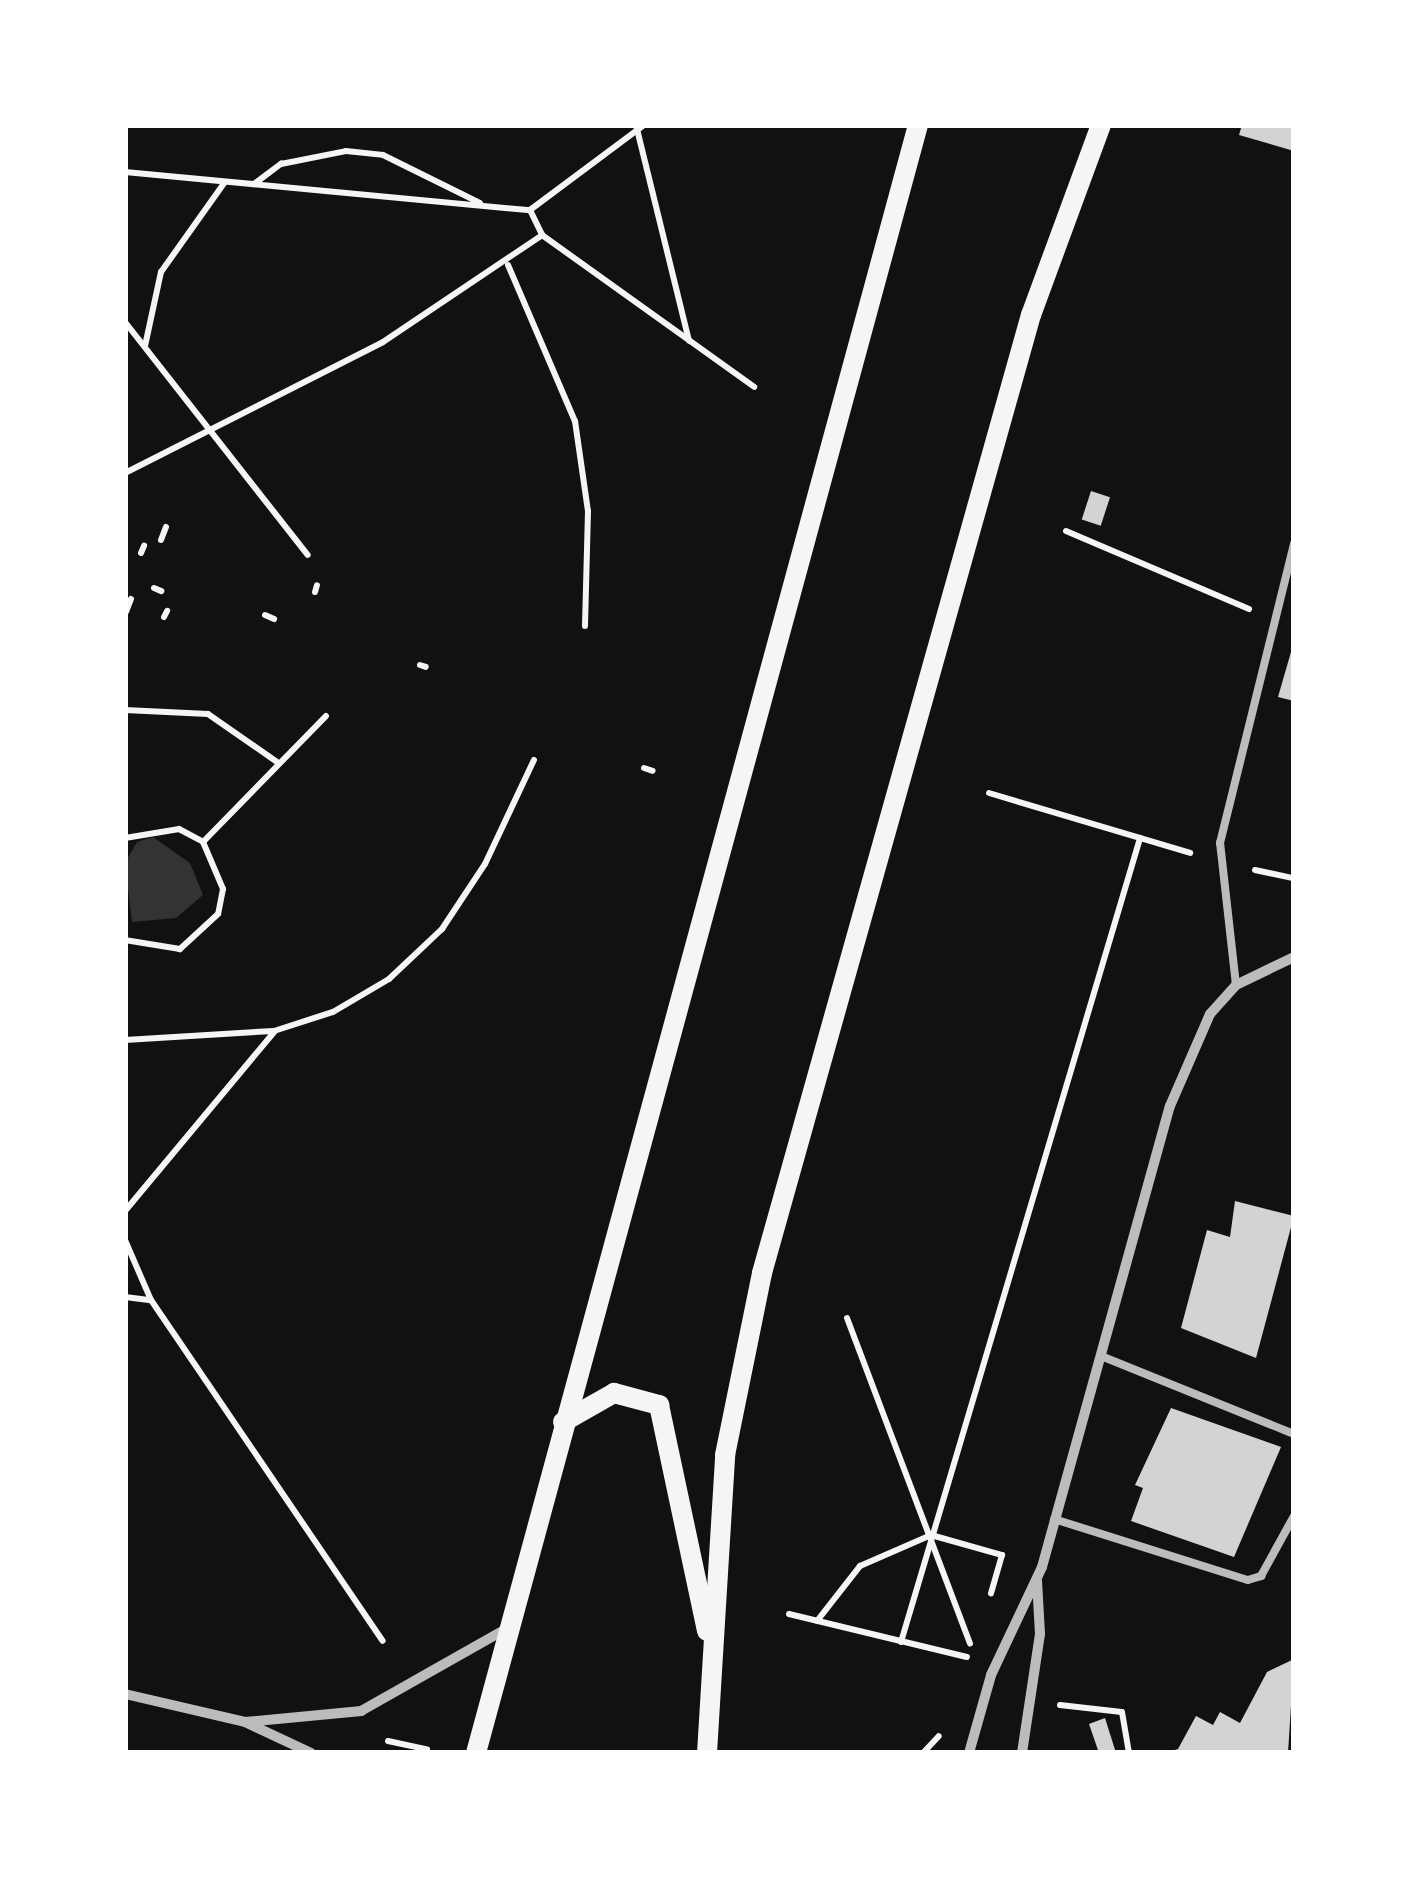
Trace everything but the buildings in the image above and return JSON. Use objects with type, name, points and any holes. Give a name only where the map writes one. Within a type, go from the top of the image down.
[{"type":"main road","points":[[476,1753],[918,125]]},
{"type":"main road","points":[[712,1749],[713,1652],[725,1455],[762,1273],[1031,315],[1101,125]]},
{"type":"main road","points":[[563,1422],[614,1394],[660,1405],[713,1652]]},
{"type":"street","points":[[969,1753],[991,1675],[1037,1580],[1170,1106],[1210,1014],[1236,985],[1294,957]]},
{"type":"street","points":[[1022,1753],[1040,1634],[1037,1580]]},
{"type":"street","points":[[244,1722],[361,1712],[511,1626]]},
{"type":"street","points":[[125,1694],[244,1722],[312,1753]]},
{"type":"lane","points":[[1236,985],[1218,862],[1294,543]]},
{"type":"lane","points":[[1101,1356],[1294,1434]]},
{"type":"lane","points":[[1054,1519],[1248,1580],[1260,1576],[1294,1516]]},
{"type":"path","points":[[125,172],[530,210],[639,127],[689,342]]},
{"type":"path","points":[[254,184],[281,164],[346,152],[383,155],[486,206]]},
{"type":"path","points":[[145,348],[161,272],[226,181]]},
{"type":"path","points":[[530,210],[542,235],[754,387]]},
{"type":"path","points":[[125,473],[214,436],[508,265],[542,235]]},
{"type":"path","points":[[508,265],[575,421],[588,512],[585,626]]},
{"type":"path","points":[[125,322],[308,555]]},
{"type":"path","points":[[161,540],[166,527]]},
{"type":"path","points":[[1066,532],[1275,620]]},
{"type":"path","points":[[126,612],[131,598]]},
{"type":"path","points":[[266,615],[274,618]]},
{"type":"path","points":[[126,710],[208,714],[277,762]]},
{"type":"path","points":[[202,842],[326,716]]},
{"type":"path","points":[[125,1040],[274,1031],[333,1012],[389,978],[442,929],[486,864],[534,760]]},
{"type":"path","points":[[990,793],[1218,862],[1294,878]]},
{"type":"path","points":[[125,838],[153,826],[202,842],[223,889],[202,936],[154,952],[125,940]]},
{"type":"path","points":[[901,1642],[1140,838]]},
{"type":"path","points":[[125,1211],[274,1031]]},
{"type":"path","points":[[125,1240],[152,1300],[383,1641]]},
{"type":"path","points":[[125,1298],[152,1300]]},
{"type":"path","points":[[847,1318],[931,1536],[972,1658]]},
{"type":"path","points":[[817,1621],[860,1566],[931,1536],[1002,1554],[987,1606]]},
{"type":"path","points":[[788,1614],[972,1658]]},
{"type":"path","points":[[967,1672],[982,1623]]},
{"type":"path","points":[[1086,1704],[1122,1712],[1128,1753]]},
{"type":"path","points":[[922,1753],[946,1721]]},
{"type":"path","points":[[388,1741],[427,1749]]},
{"type":"shaded area","points":[[153,837],[190,863],[203,895],[176,918],[132,922],[125,863],[137,842]]}]
